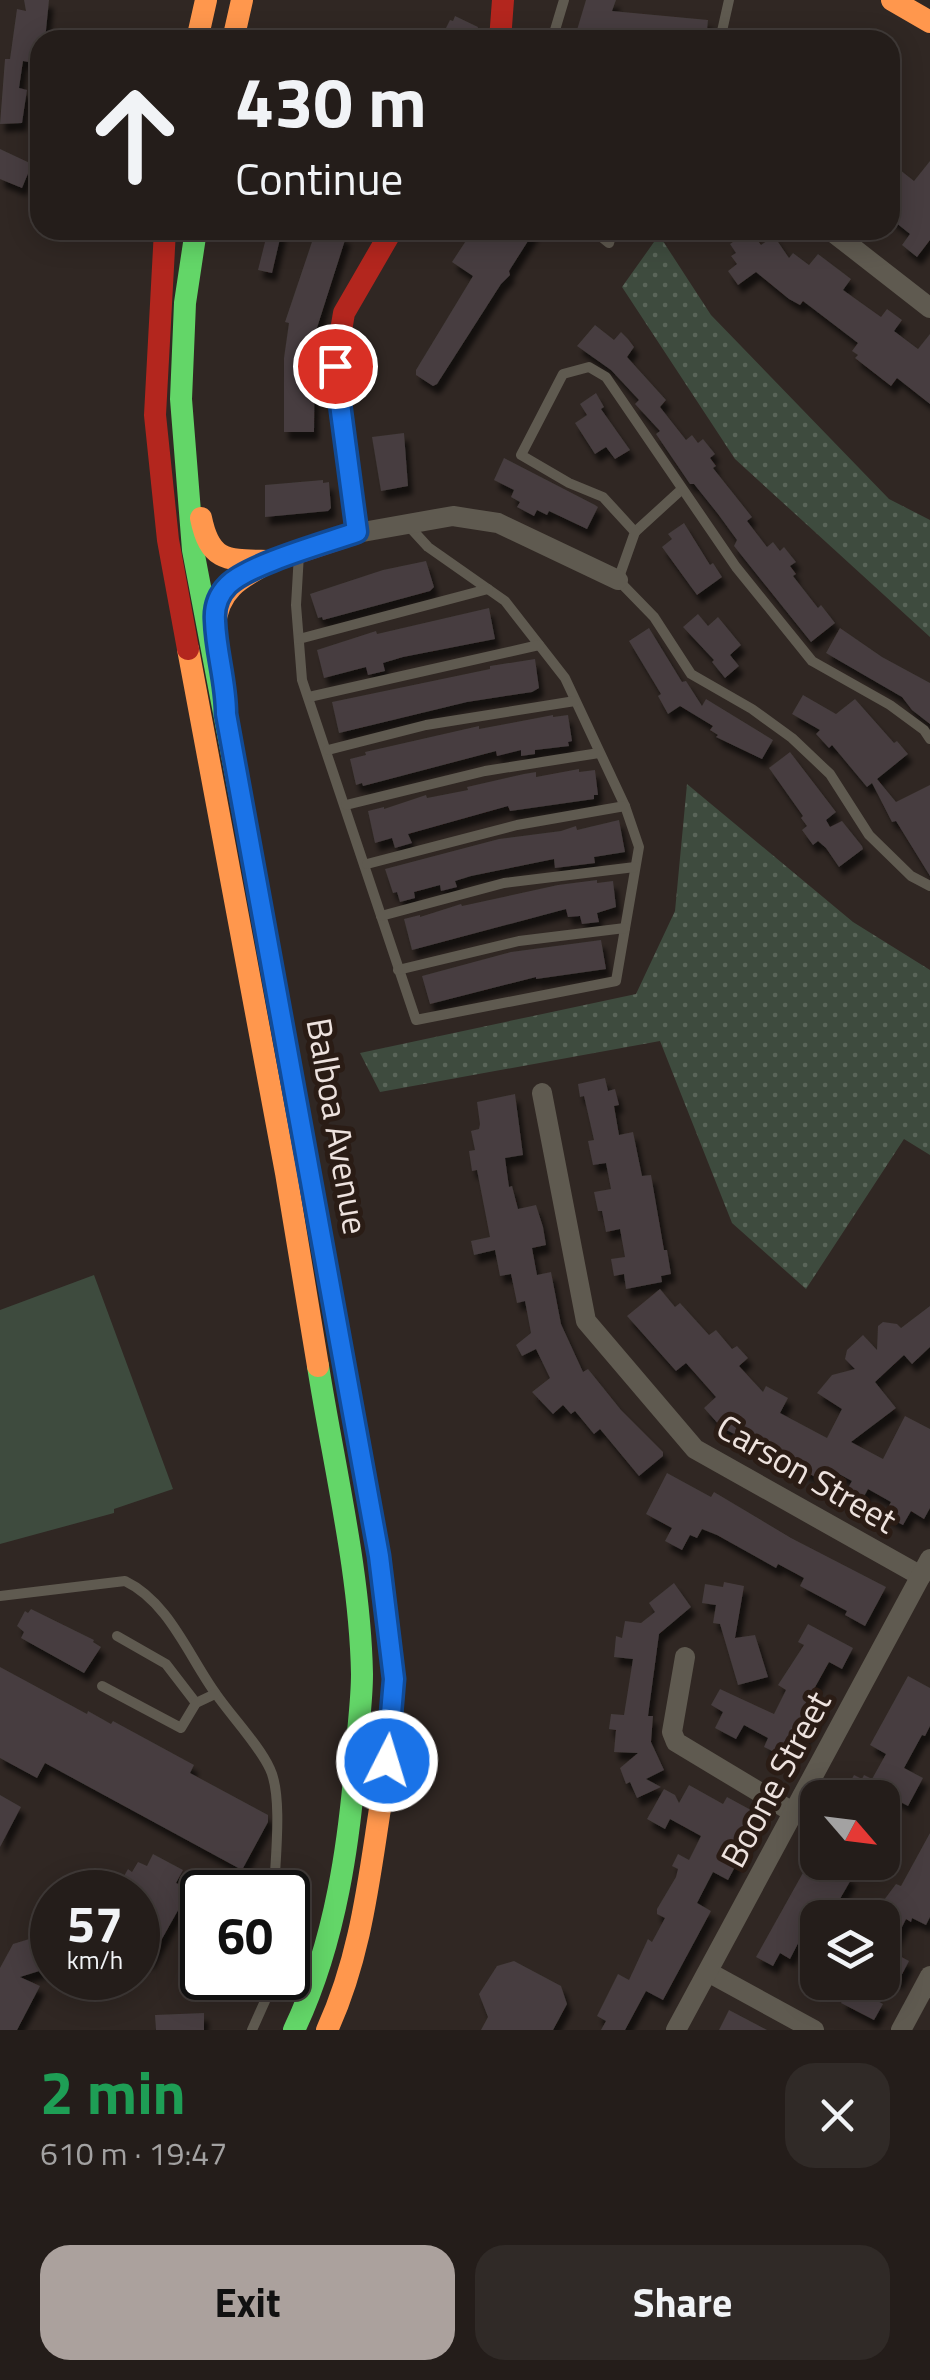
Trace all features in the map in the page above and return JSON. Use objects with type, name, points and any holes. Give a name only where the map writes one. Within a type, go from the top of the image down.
[{"type":"main road","points":[[200,30],[206,0]]},
{"type":"main road","points":[[235,30],[242,0]]},
{"type":"main road","points":[[501,30],[503,0]]},
{"type":"main road","points":[[892,0],[926,12]]},
{"type":"main road","name":"Balboa Avenue","points":[[164,240],[155,416],[168,540],[286,1173],[352,1577],[362,1675],[353,1798],[334,1914],[314,1986],[294,2030]]},
{"type":"main road","name":"Balboa Avenue","points":[[194,240],[181,353],[183,436],[194,550],[379,1556],[394,1679],[390,1736],[362,1927],[343,1995],[328,2030]]},
{"type":"main road","points":[[226,714],[226,684],[215,624],[216,606],[227,586],[270,562],[357,532],[335,366],[344,313],[386,240]]},
{"type":"main road","points":[[183,436],[197,476],[202,528],[209,547],[226,561],[270,562]]},
{"type":"main road","points":[[336,2030],[343,1995]]},
{"type":"street","points":[[843,240],[930,308]]},
{"type":"street","points":[[357,532],[453,516],[498,523],[618,580]]},
{"type":"street","name":"Carson Street","points":[[542,1093],[586,1321],[695,1449],[926,1567]]},
{"type":"street","name":"Boone Street","points":[[676,2030],[926,1567]]},
{"type":"street","points":[[684,1657],[672,1732],[676,1742],[794,1813]]},
{"type":"street","points":[[708,1972],[814,2030]]},
{"type":"street","points":[[901,2030],[930,1976]]},
{"type":"lane","points":[[555,30],[564,0]]},
{"type":"lane","points":[[722,30],[730,0]]},
{"type":"lane","points":[[635,532],[603,496],[569,483],[521,455],[563,374],[588,367],[606,377],[736,567],[812,661],[890,705],[930,739]]},
{"type":"lane","points":[[681,490],[635,532],[618,580],[654,617],[691,674],[752,709],[792,738],[830,774],[870,835],[911,876],[930,886]]},
{"type":"lane","points":[[299,552],[302,680],[416,1020],[616,981],[638,847],[625,806],[565,678],[505,601],[428,546],[406,522]]},
{"type":"lane","points":[[299,639],[488,589]]},
{"type":"lane","points":[[308,697],[539,645]]},
{"type":"lane","points":[[328,750],[426,724],[575,701]]},
{"type":"lane","points":[[346,805],[486,771],[599,753]]},
{"type":"lane","points":[[366,864],[517,825],[625,806]]},
{"type":"lane","points":[[381,916],[504,883],[635,867]]},
{"type":"lane","points":[[398,970],[520,942],[625,928]]},
{"type":"lane","points":[[0,1596],[125,1581],[148,1597],[166,1617],[271,1771],[277,1816],[275,1870]]},
{"type":"lane","points":[[117,1636],[166,1664],[196,1704]]},
{"type":"lane","points":[[102,1686],[181,1728],[196,1704],[216,1694]]},
{"type":"lane","points":[[252,2030],[265,2000]]},
{"type":"green space","points":[[655,240],[662,240],[711,315],[889,499],[930,520],[930,637],[735,459],[622,287]]},
{"type":"green space","points":[[687,784],[853,922],[930,970],[930,1155],[904,1139],[806,1289],[732,1223],[660,1041],[380,1092],[360,1053],[636,994],[675,911]]},
{"type":"green space","points":[[94,1275],[173,1489],[114,1509],[114,1513],[0,1544],[0,1310]]},
{"type":"building","points":[[24,0],[49,0],[46,30],[30,30],[30,62],[23,61],[19,88],[27,90],[22,123],[0,124],[5,59],[10,59],[17,9],[26,11]]},
{"type":"building","points":[[586,0],[616,0],[612,11],[708,20],[707,30],[577,30]]},
{"type":"building","points":[[455,16],[477,30],[445,30]]},
{"type":"building","points":[[0,149],[30,163],[22,188],[0,179]]},
{"type":"building","points":[[930,161],[930,240],[917,257],[902,245],[910,234],[900,226],[900,170],[914,181]]},
{"type":"building","points":[[266,240],[280,240],[272,273],[258,270]]},
{"type":"building","points":[[313,240],[345,240],[315,334],[314,432],[284,432],[284,358],[289,323],[285,322]]},
{"type":"building","points":[[466,240],[529,240],[510,275],[433,386],[416,375],[416,370],[473,276],[452,262]]},
{"type":"building","points":[[736,240],[757,240],[761,245],[777,240],[789,258],[793,253],[809,265],[818,254],[851,279],[843,290],[881,317],[887,309],[902,320],[894,331],[918,349],[930,334],[930,404],[897,378],[891,386],[855,358],[858,355],[852,351],[858,343],[803,301],[800,305],[789,299],[756,272],[738,285],[728,271],[737,264],[731,256],[736,253],[730,244]]},
{"type":"building","points":[[595,325],[614,340],[621,332],[628,339],[634,347],[627,357],[666,400],[660,407],[686,440],[692,435],[698,443],[703,439],[715,454],[710,458],[716,466],[713,468],[752,517],[747,521],[767,547],[773,542],[780,551],[784,547],[796,562],[790,566],[796,574],[793,576],[835,623],[811,642],[734,546],[737,540],[694,484],[690,484],[656,434],[660,431],[635,404],[639,400],[611,370],[577,346]]},
{"type":"building","points":[[596,393],[604,407],[601,409],[630,450],[615,459],[606,447],[595,454],[575,423],[587,415],[580,404]]},
{"type":"building","points":[[404,433],[408,486],[381,491],[372,437]]},
{"type":"building","points":[[504,458],[598,507],[587,529],[549,511],[547,515],[537,510],[534,516],[517,507],[520,502],[511,497],[514,490],[494,480]]},
{"type":"building","points":[[329,482],[328,511],[265,517],[265,485]]},
{"type":"building","points":[[684,523],[722,577],[697,595],[662,547],[672,539],[668,534]]},
{"type":"building","points":[[426,561],[434,587],[430,591],[323,620],[318,618],[310,594],[383,570]]},
{"type":"building","points":[[489,608],[495,639],[403,657],[383,663],[385,671],[368,675],[366,667],[324,678],[317,650],[376,631],[377,634]]},
{"type":"building","points":[[698,614],[708,626],[718,617],[741,645],[730,655],[739,666],[725,678],[683,627]]},
{"type":"building","points":[[649,628],[682,682],[686,681],[702,706],[706,699],[773,740],[762,759],[716,737],[710,730],[713,726],[680,706],[668,714],[658,696],[661,694],[629,641]]},
{"type":"building","points":[[840,628],[930,683],[930,724],[902,697],[826,653]]},
{"type":"building","points":[[535,659],[539,688],[532,692],[467,702],[339,733],[332,702]]},
{"type":"building","points":[[803,695],[836,714],[855,699],[894,743],[897,741],[908,754],[877,779],[896,802],[930,785],[930,876],[896,821],[892,822],[872,783],[867,787],[832,745],[829,748],[816,734],[820,730],[792,714]]},
{"type":"building","points":[[568,715],[572,741],[569,746],[535,750],[535,754],[521,756],[521,750],[497,756],[496,751],[356,785],[350,759],[366,755],[365,752],[479,726]]},
{"type":"building","points":[[790,752],[836,812],[826,820],[830,827],[842,821],[862,846],[839,867],[826,848],[818,841],[813,845],[802,830],[807,826],[803,816],[769,768]]},
{"type":"building","points":[[595,770],[598,795],[594,799],[510,811],[508,806],[408,834],[412,843],[395,848],[392,838],[375,843],[368,811],[524,774],[536,772],[536,777]]},
{"type":"building","points":[[619,820],[625,852],[594,857],[595,863],[555,868],[554,859],[471,876],[455,881],[457,887],[441,891],[440,885],[414,892],[415,898],[400,902],[385,869],[499,839],[576,826],[577,830]]},
{"type":"building","points":[[597,880],[613,881],[616,907],[597,913],[599,922],[582,924],[580,916],[568,917],[566,909],[412,950],[404,919],[461,904]]},
{"type":"building","points":[[601,940],[606,969],[536,977],[430,1004],[422,976],[511,952]]},
{"type":"building","points":[[605,1078],[608,1091],[615,1089],[619,1105],[614,1106],[619,1135],[633,1132],[642,1176],[651,1175],[671,1274],[661,1276],[662,1282],[626,1289],[624,1274],[614,1276],[611,1259],[625,1257],[620,1229],[606,1232],[602,1211],[598,1211],[594,1192],[611,1189],[606,1163],[593,1165],[588,1141],[594,1140],[578,1084]]},
{"type":"building","points":[[515,1094],[523,1155],[505,1158],[509,1187],[512,1186],[518,1209],[536,1205],[543,1227],[546,1245],[532,1248],[537,1275],[551,1272],[561,1324],[583,1372],[588,1369],[621,1410],[663,1452],[639,1476],[600,1429],[594,1434],[575,1411],[571,1414],[563,1405],[553,1414],[532,1392],[550,1378],[536,1349],[522,1356],[516,1345],[531,1333],[525,1301],[517,1303],[511,1274],[500,1276],[495,1250],[474,1255],[471,1241],[490,1237],[477,1170],[472,1171],[469,1151],[475,1150],[471,1131],[479,1129],[480,1124],[477,1102]]},
{"type":"building","points":[[660,1289],[675,1307],[680,1303],[709,1335],[716,1330],[732,1349],[737,1346],[748,1358],[739,1366],[763,1392],[766,1386],[788,1398],[780,1413],[827,1438],[842,1409],[817,1393],[832,1375],[855,1369],[845,1359],[847,1350],[863,1335],[877,1350],[878,1326],[883,1322],[901,1328],[930,1306],[930,1347],[912,1364],[904,1355],[875,1382],[896,1408],[851,1442],[883,1459],[905,1416],[930,1429],[930,1508],[924,1519],[911,1511],[903,1525],[884,1515],[891,1502],[868,1489],[861,1502],[845,1493],[852,1481],[828,1468],[821,1480],[721,1427],[704,1408],[716,1397],[686,1363],[676,1371],[627,1316]]},
{"type":"building","points":[[667,1473],[711,1497],[714,1492],[791,1538],[886,1587],[865,1626],[845,1615],[847,1611],[800,1586],[804,1578],[778,1564],[776,1568],[717,1535],[702,1529],[697,1538],[690,1535],[682,1550],[665,1541],[672,1528],[646,1514]]},
{"type":"building","points":[[724,1582],[744,1586],[735,1638],[755,1635],[768,1677],[738,1685],[720,1624],[713,1623],[716,1605],[702,1603],[705,1584],[723,1587]]},
{"type":"building","points":[[674,1583],[691,1607],[659,1634],[648,1716],[653,1716],[651,1742],[664,1770],[646,1779],[661,1787],[637,1798],[620,1768],[638,1753],[614,1752],[616,1730],[609,1729],[611,1714],[624,1715],[633,1659],[614,1657],[616,1636],[622,1638],[625,1621],[641,1623],[655,1612],[649,1603]]},
{"type":"building","points":[[31,1609],[101,1647],[84,1673],[21,1638],[24,1632],[17,1626],[25,1611]]},
{"type":"building","points":[[808,1624],[853,1648],[842,1669],[829,1662],[809,1698],[824,1706],[791,1760],[764,1747],[768,1738],[744,1725],[736,1739],[715,1728],[723,1712],[711,1705],[720,1689],[774,1714],[786,1690],[778,1685],[804,1645],[798,1642]]},
{"type":"building","points":[[0,1667],[194,1765],[190,1773],[268,1815],[268,1822],[242,1870],[45,1763],[37,1778],[0,1758]]},
{"type":"building","points":[[908,1676],[930,1688],[930,1726],[904,1768],[923,1778],[908,1806],[900,1802],[900,1780],[851,1780],[854,1775],[872,1779],[886,1754],[870,1745]]},
{"type":"building","points":[[689,1785],[723,1804],[727,1797],[762,1816],[728,1880],[713,1872],[697,1903],[711,1911],[663,2000],[646,1991],[625,2030],[601,2030],[606,2021],[597,2016],[618,1974],[629,1980],[648,1939],[652,1942],[665,1918],[657,1914],[657,1909],[676,1877],[678,1869],[672,1866],[678,1854],[689,1860],[701,1836],[670,1819],[665,1829],[647,1819],[664,1789],[675,1795],[679,1803]]},
{"type":"building","points":[[0,1795],[21,1807],[0,1847]]},
{"type":"building","points":[[930,1833],[930,1917],[926,1925],[906,1919],[900,1931],[900,1900],[884,1900],[896,1884],[901,1886]]},
{"type":"building","points":[[153,1854],[183,1870],[176,1883],[180,1885],[180,1907],[160,1942],[160,1870],[133,1870],[138,1862],[147,1866]]},
{"type":"building","points":[[800,1878],[851,1880],[839,1900],[800,1900],[800,1940],[790,1959],[780,1953],[773,1966],[756,1957]]},
{"type":"building","points":[[30,1939],[30,1974],[20,1977],[30,1982],[33,2000],[17,2030],[0,2030],[0,1968],[13,1944]]},
{"type":"building","points":[[900,1956],[909,1961],[900,1978]]},
{"type":"building","points":[[514,1961],[561,1986],[567,2004],[553,2030],[481,2030],[488,2017],[479,1994],[497,1966]]},
{"type":"building","points":[[876,2000],[883,2004],[874,2020],[841,2003]]},
{"type":"building","points":[[729,2010],[767,2030],[719,2030]]},
{"type":"building","points":[[204,2013],[204,2030],[156,2030],[155,2015]]},
{"type":"traffic: fast","points":[[194,240],[185,303],[181,399],[193,550],[273,970]]},
{"type":"traffic: fast","points":[[294,2030],[321,1962],[339,1890],[362,1683],[351,1558],[318,1366]]},
{"type":"traffic: slow","points":[[199,30],[206,0]]},
{"type":"traffic: slow","points":[[235,30],[242,0]]},
{"type":"traffic: slow","points":[[892,0],[930,22]]},
{"type":"traffic: slow","points":[[201,518],[209,543],[222,556],[267,561]]},
{"type":"traffic: slow","points":[[215,627],[225,594],[270,562]]},
{"type":"traffic: slow","points":[[188,649],[318,1366]]},
{"type":"traffic: slow","points":[[327,2030],[353,1958],[364,1910],[393,1696]]},
{"type":"traffic: jam","points":[[501,30],[503,0]]},
{"type":"traffic: jam","points":[[164,240],[155,415],[168,540],[188,649]]},
{"type":"traffic: jam","points":[[270,562],[357,533],[335,366],[344,313],[386,240]]},
{"type":"traffic: jam","points":[[273,970],[379,1556],[393,1696]]},
{"type":"route","points":[[335,366],[357,532],[270,562],[235,580],[219,598],[215,624],[226,684],[226,714],[379,1556],[394,1679],[387,1761]]}]
